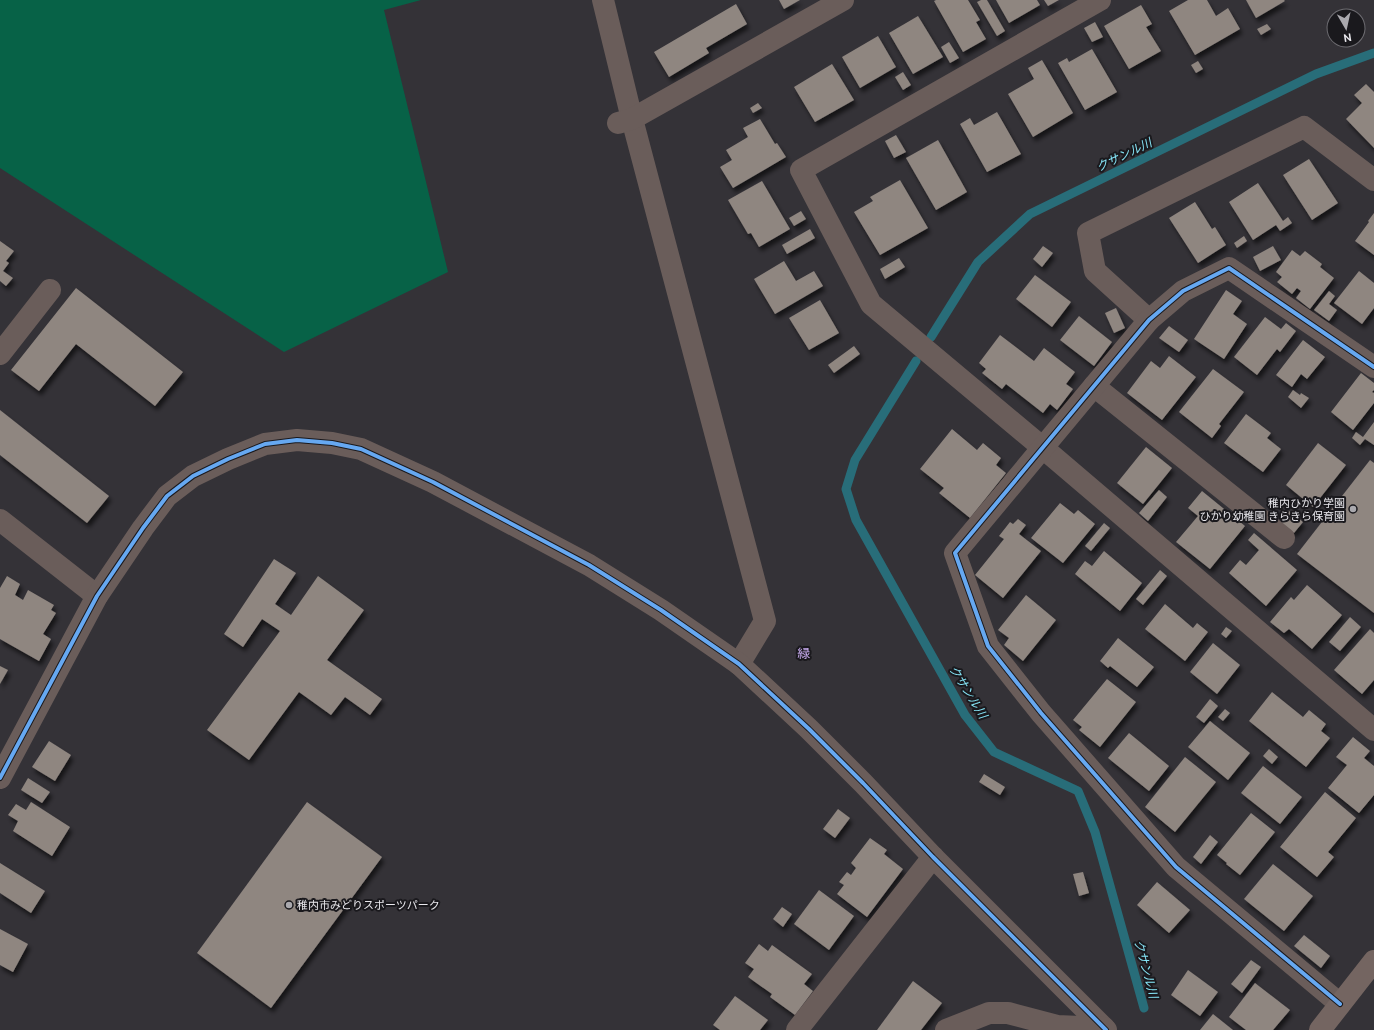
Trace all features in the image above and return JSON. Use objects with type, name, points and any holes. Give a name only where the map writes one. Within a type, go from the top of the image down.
[{"type":"main road","points":[[1320,1030],[1374,961]]},
{"type":"street","points":[[603,0],[625,121],[765,621],[739,664]]},
{"type":"street","points":[[625,121],[844,0]]},
{"type":"street","points":[[1100,0],[800,170],[871,304],[1043,448],[1374,730]]},
{"type":"street","points":[[1149,320],[1095,271],[1088,233],[1304,128],[1374,180]]},
{"type":"street","points":[[1340,1004],[1176,867],[1041,712],[988,646],[955,553],[1149,320],[1183,291],[1229,268],[1374,367]]},
{"type":"street","points":[[0,354],[50,290]]},
{"type":"street","points":[[1094,386],[1284,538]]},
{"type":"street","points":[[0,778],[97,596],[143,528],[167,496],[193,476],[228,459],[265,444],[297,440],[332,442],[361,449],[433,482],[589,565],[661,610],[739,664],[809,729],[863,783],[933,858],[1105,1029]]},
{"type":"street","points":[[0,520],[97,596]]},
{"type":"street","points":[[797,1030],[933,858]]},
{"type":"street","points":[[946,1030],[989,1013],[1008,1013],[1057,1026],[1105,1029]]},
{"type":"green space","points":[[0,0],[421,0],[384,10],[448,272],[284,352],[0,168]]},
{"type":"building","points":[[779,0],[800,0],[784,9]]},
{"type":"building","points":[[968,0],[980,20],[976,22],[986,39],[963,52],[934,1]]},
{"type":"building","points":[[987,0],[1005,31],[997,36],[977,2]]},
{"type":"building","points":[[996,0],[1037,0],[1040,5],[1009,23]]},
{"type":"building","points":[[1044,0],[1059,0],[1048,6]]},
{"type":"building","points":[[1188,0],[1207,0],[1216,16],[1228,8],[1240,29],[1195,55],[1169,11]]},
{"type":"building","points":[[1246,0],[1284,0],[1285,1],[1256,18]]},
{"type":"building","points":[[736,4],[747,24],[706,48],[709,53],[669,77],[654,52]]},
{"type":"building","points":[[1141,5],[1152,24],[1146,27],[1161,51],[1129,69],[1104,26]]},
{"type":"building","points":[[918,16],[943,57],[913,74],[889,33]]},
{"type":"building","points":[[1095,22],[1103,37],[1092,42],[1084,28]]},
{"type":"building","points":[[1267,24],[1271,29],[1261,35],[1257,29]]},
{"type":"building","points":[[878,36],[896,67],[860,88],[842,57]]},
{"type":"building","points":[[949,42],[959,58],[950,63],[941,47]]},
{"type":"building","points":[[1092,49],[1117,92],[1085,110],[1058,63],[1067,58],[1069,62]]},
{"type":"building","points":[[1042,60],[1073,113],[1033,137],[1008,94],[1034,79],[1028,68]]},
{"type":"building","points":[[1198,61],[1203,69],[1196,73],[1191,65]]},
{"type":"building","points":[[832,64],[854,100],[815,122],[794,87]]},
{"type":"building","points":[[903,72],[911,85],[903,90],[895,77]]},
{"type":"building","points":[[1366,84],[1374,92],[1374,148],[1346,119],[1362,103],[1354,95]]},
{"type":"building","points":[[758,103],[762,108],[753,113],[750,108]]},
{"type":"building","points":[[997,112],[1021,154],[987,172],[960,124],[970,118],[974,125]]},
{"type":"building","points":[[760,119],[775,144],[777,143],[786,157],[733,188],[720,167],[732,160],[726,150],[748,137],[743,128]]},
{"type":"building","points":[[896,135],[906,152],[894,158],[885,141]]},
{"type":"building","points":[[938,140],[967,192],[936,210],[906,158]]},
{"type":"building","points":[[1309,159],[1338,203],[1312,220],[1283,175]]},
{"type":"building","points":[[900,180],[928,228],[880,255],[854,212],[873,201],[870,197]]},
{"type":"building","points":[[762,181],[790,229],[759,247],[751,233],[748,234],[728,200]]},
{"type":"building","points":[[1258,183],[1283,221],[1288,217],[1292,223],[1280,231],[1276,225],[1253,240],[1229,202]]},
{"type":"building","points":[[1195,202],[1212,229],[1215,227],[1226,245],[1198,263],[1169,218]]},
{"type":"building","points":[[801,211],[806,219],[794,226],[789,218]]},
{"type":"building","points":[[1374,213],[1374,255],[1355,241]]},
{"type":"building","points":[[810,229],[815,238],[787,254],[782,245]]},
{"type":"building","points":[[1244,236],[1247,241],[1237,248],[1234,243]]},
{"type":"building","points":[[0,241],[14,251],[6,261],[9,263],[3,271],[13,278],[6,286],[0,281]]},
{"type":"building","points":[[1043,246],[1053,253],[1042,267],[1033,259]]},
{"type":"building","points":[[1273,246],[1281,260],[1260,271],[1253,257]]},
{"type":"building","points":[[1292,250],[1300,256],[1305,251],[1322,264],[1320,267],[1334,278],[1310,309],[1296,298],[1301,291],[1297,288],[1292,294],[1277,282],[1282,277],[1276,272]]},
{"type":"building","points":[[899,258],[905,267],[885,279],[880,269]]},
{"type":"building","points":[[784,261],[796,281],[814,271],[823,286],[775,314],[754,279]]},
{"type":"building","points":[[1359,271],[1374,283],[1374,308],[1362,324],[1334,303]]},
{"type":"building","points":[[1035,275],[1071,302],[1052,327],[1016,299]]},
{"type":"building","points":[[76,288],[183,372],[155,406],[76,344],[39,391],[11,370]]},
{"type":"building","points":[[1226,290],[1242,301],[1233,314],[1247,324],[1224,359],[1194,339]]},
{"type":"building","points":[[1329,291],[1335,296],[1329,304],[1337,310],[1329,321],[1314,310]]},
{"type":"building","points":[[820,300],[839,333],[809,350],[789,318]]},
{"type":"building","points":[[1116,308],[1125,328],[1114,333],[1105,313]]},
{"type":"building","points":[[1079,316],[1112,342],[1094,366],[1060,340]]},
{"type":"building","points":[[1265,317],[1281,329],[1286,323],[1296,331],[1280,352],[1277,349],[1257,375],[1234,357]]},
{"type":"building","points":[[1169,326],[1188,340],[1179,352],[1159,338]]},
{"type":"building","points":[[1000,335],[1034,361],[1044,348],[1075,372],[1066,384],[1073,389],[1057,410],[1050,404],[1043,413],[1006,384],[1002,389],[982,373],[986,369],[979,363]]},
{"type":"building","points":[[1303,340],[1325,357],[1307,379],[1301,374],[1292,387],[1276,375]]},
{"type":"building","points":[[854,346],[860,354],[834,373],[828,365]]},
{"type":"building","points":[[1169,356],[1196,377],[1162,420],[1127,393],[1151,361],[1160,368]]},
{"type":"building","points":[[1213,369],[1244,392],[1219,424],[1221,426],[1212,438],[1179,412]]},
{"type":"building","points":[[1361,373],[1374,383],[1374,390],[1372,392],[1374,393],[1374,403],[1353,430],[1331,412]]},
{"type":"building","points":[[1293,390],[1300,395],[1301,393],[1309,398],[1301,408],[1288,397]]},
{"type":"building","points":[[0,410],[109,496],[87,523],[0,455]]},
{"type":"building","points":[[1246,414],[1271,433],[1267,438],[1281,449],[1263,472],[1224,443]]},
{"type":"building","points":[[1374,422],[1374,445],[1365,439],[1360,445],[1352,438],[1356,432],[1363,437]]},
{"type":"building","points":[[952,429],[977,450],[983,443],[1001,458],[996,465],[1006,473],[970,518],[939,493],[944,488],[920,469]]},
{"type":"building","points":[[1318,443],[1346,465],[1313,507],[1286,485]]},
{"type":"building","points":[[1146,447],[1172,468],[1143,504],[1117,483]]},
{"type":"building","name":"稚内ひかり学園 ひかり幼稚園 きらきら保育園","points":[[1370,460],[1374,463],[1374,613],[1297,554]]},
{"type":"building","points":[[1159,490],[1167,497],[1148,521],[1139,513]]},
{"type":"building","points":[[1202,491],[1245,526],[1210,569],[1176,542],[1198,516],[1188,508]]},
{"type":"building","points":[[1060,503],[1074,514],[1078,510],[1095,524],[1063,563],[1031,538]]},
{"type":"building","points":[[1289,511],[1303,522],[1294,533],[1280,522]]},
{"type":"building","points":[[1018,519],[1026,525],[1019,534],[1041,551],[1003,598],[975,575],[1004,539],[999,536],[1010,522],[1013,524]]},
{"type":"building","points":[[1104,523],[1110,528],[1091,551],[1085,546]]},
{"type":"building","points":[[1254,533],[1297,570],[1266,606],[1229,573],[1240,560],[1246,565],[1259,550],[1248,540]]},
{"type":"building","points":[[1104,551],[1142,583],[1120,611],[1075,574],[1085,561],[1092,566]]},
{"type":"building","points":[[274,559],[296,573],[275,604],[291,615],[318,576],[364,610],[327,660],[382,699],[370,715],[345,697],[331,715],[299,692],[249,760],[207,730],[280,631],[262,619],[243,647],[224,634]]},
{"type":"building","points":[[1160,570],[1167,576],[1143,605],[1136,599]]},
{"type":"building","points":[[7,576],[20,584],[15,595],[23,600],[28,590],[54,605],[51,610],[56,613],[43,634],[51,639],[39,661],[0,639],[0,588]]},
{"type":"building","points":[[1307,585],[1342,615],[1312,649],[1289,629],[1284,633],[1270,622],[1291,597],[1294,600]]},
{"type":"building","points":[[1026,595],[1056,620],[1023,661],[1004,645],[1009,638],[998,630]]},
{"type":"building","points":[[1165,604],[1193,628],[1197,623],[1208,632],[1185,661],[1145,629]]},
{"type":"building","points":[[1350,617],[1361,627],[1340,651],[1329,642]]},
{"type":"building","points":[[1226,627],[1232,631],[1226,638],[1221,634]]},
{"type":"building","points":[[1370,629],[1374,633],[1374,680],[1362,694],[1334,670]]},
{"type":"building","points":[[1118,638],[1154,667],[1137,687],[1110,666],[1108,668],[1100,661]]},
{"type":"building","points":[[1213,643],[1240,665],[1217,694],[1190,672]]},
{"type":"building","points":[[0,666],[8,670],[0,684]]},
{"type":"building","points":[[1107,679],[1136,702],[1100,747],[1079,730],[1082,727],[1073,720]]},
{"type":"building","points":[[1272,692],[1303,717],[1309,710],[1326,724],[1321,731],[1330,738],[1306,767],[1249,721]]},
{"type":"building","points":[[1210,699],[1218,706],[1204,723],[1196,717]]},
{"type":"building","points":[[1225,709],[1230,713],[1223,721],[1218,717]]},
{"type":"building","points":[[1210,721],[1250,753],[1228,780],[1188,747]]},
{"type":"building","points":[[1129,733],[1169,766],[1149,791],[1108,758]]},
{"type":"building","points":[[1353,737],[1370,751],[1364,758],[1374,766],[1374,795],[1359,813],[1328,788],[1347,765],[1336,757]]},
{"type":"building","points":[[49,741],[71,755],[55,781],[32,767]]},
{"type":"building","points":[[1269,749],[1278,757],[1272,764],[1263,756]]},
{"type":"building","points":[[1185,757],[1216,782],[1175,832],[1145,807]]},
{"type":"building","points":[[1263,766],[1302,797],[1280,824],[1241,793]]},
{"type":"building","points":[[984,774],[1005,787],[1000,795],[979,782]]},
{"type":"building","points":[[28,778],[50,792],[42,803],[21,790]]},
{"type":"building","points":[[1325,792],[1356,818],[1328,852],[1334,857],[1317,877],[1280,847]]},
{"type":"building","points":[[31,802],[70,827],[52,856],[13,831],[18,821],[8,815],[16,804],[26,810]]},
{"type":"building","name":"稚内市みどりスポーツパーク","points":[[307,802],[382,857],[271,1008],[197,953]]},
{"type":"building","points":[[838,809],[850,818],[835,838],[823,829]]},
{"type":"building","points":[[1251,813],[1275,832],[1240,875],[1217,855]]},
{"type":"building","points":[[1210,835],[1218,842],[1201,864],[1193,857]]},
{"type":"building","points":[[870,838],[887,850],[884,854],[903,869],[867,917],[837,894],[844,885],[839,882],[847,872],[851,875],[856,868],[851,863]]},
{"type":"building","points":[[0,863],[45,891],[31,913],[0,893]]},
{"type":"building","points":[[1273,864],[1313,896],[1284,931],[1244,899]]},
{"type":"building","points":[[1083,872],[1089,893],[1079,896],[1073,874]]},
{"type":"building","points":[[1157,882],[1190,910],[1169,933],[1137,905]]},
{"type":"building","points":[[819,890],[854,916],[829,950],[794,924]]},
{"type":"building","points":[[782,907],[792,914],[783,927],[773,919]]},
{"type":"building","points":[[0,929],[28,944],[13,972],[0,965]]},
{"type":"building","points":[[1304,935],[1330,956],[1321,968],[1294,946]]},
{"type":"building","points":[[759,944],[768,951],[772,945],[812,974],[804,984],[813,991],[795,1015],[770,997],[772,994],[748,977],[754,969],[745,963]]},
{"type":"building","points":[[1251,960],[1261,967],[1242,993],[1231,984]]},
{"type":"building","points":[[1188,970],[1218,992],[1200,1016],[1171,995]]},
{"type":"building","points":[[913,981],[942,1003],[921,1030],[877,1030]]},
{"type":"building","points":[[1255,983],[1290,1010],[1273,1030],[1246,1030],[1229,1017]]},
{"type":"building","points":[[735,996],[768,1020],[760,1030],[720,1030],[713,1025]]},
{"type":"building","points":[[1213,1014],[1233,1030],[1200,1030]]},
{"type":"waterway","name":"クサンル川","points":[[931,337],[978,262],[1030,214],[1316,74],[1374,53]]},
{"type":"waterway","name":"クサンル川","points":[[916,361],[855,460],[846,489],[856,520],[965,715],[994,752],[1078,791],[1095,832],[1144,1008]]},
{"type":"cycle path","points":[[1340,1004],[1176,867],[1041,713],[988,646],[955,553],[1149,320],[1183,291],[1229,268],[1374,367]]},
{"type":"cycle path","points":[[0,778],[97,596],[143,528],[167,496],[193,476],[228,459],[265,444],[297,440],[332,443],[361,449],[433,482],[589,565],[661,610],[739,664],[809,729],[863,783],[933,857],[1106,1030]]},
{"type":"place","name":"稚内ひかり学園 ひかり幼稚園 きらきら保育園","points":[[1353,509]]},
{"type":"place","name":"稚内市みどりスポーツパーク","points":[[289,905]]},
{"type":"district","name":"緑","points":[[804,653]]}]
